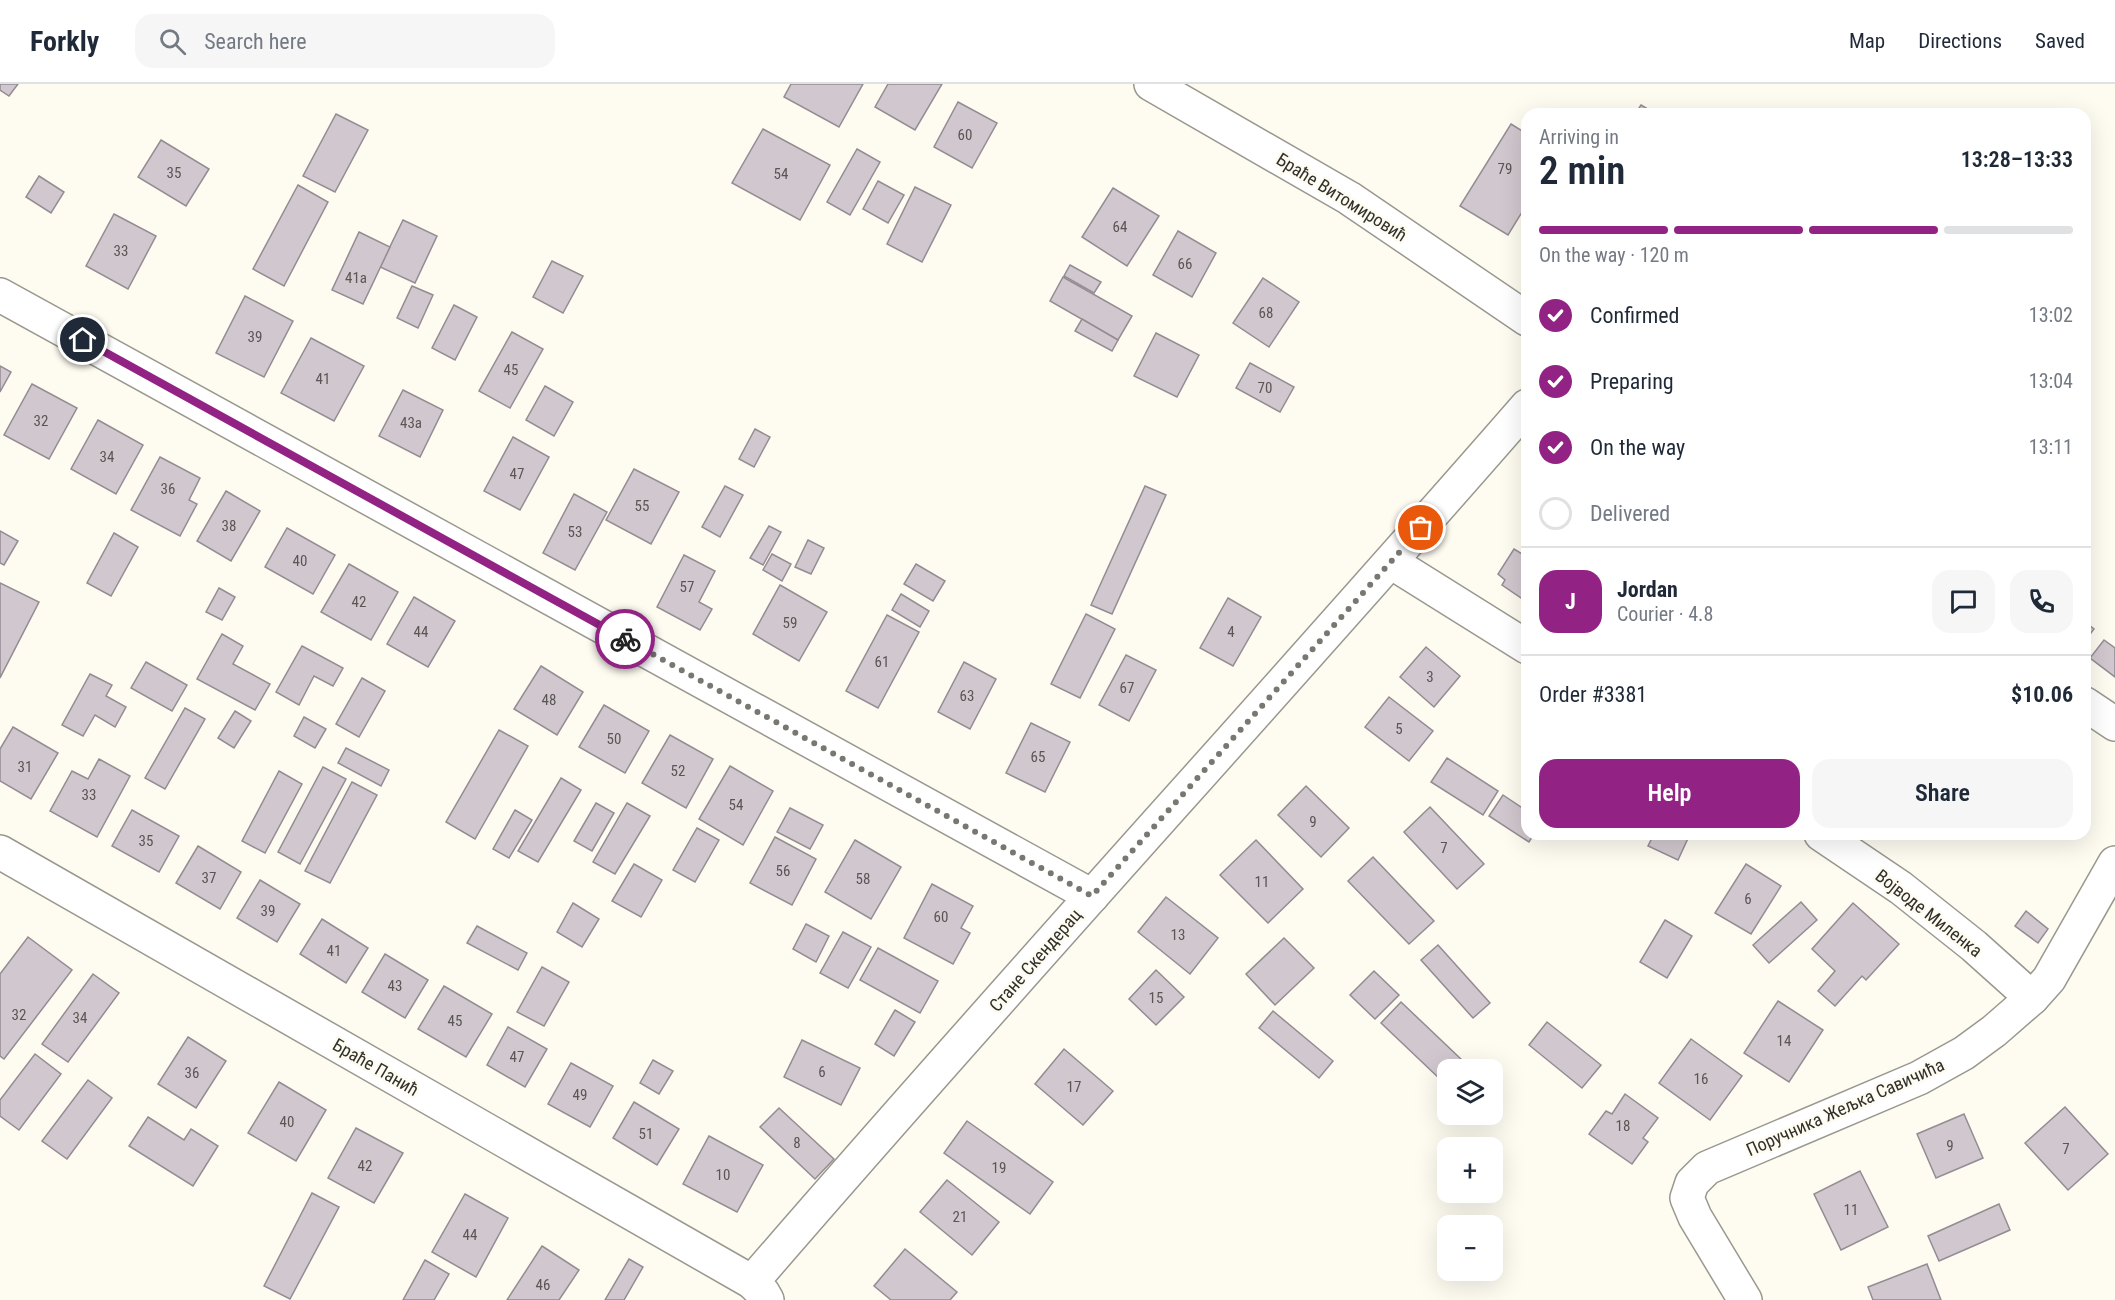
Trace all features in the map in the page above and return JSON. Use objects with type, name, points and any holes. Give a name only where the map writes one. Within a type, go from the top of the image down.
[{"type":"street","name":"Браће Витомировић","points":[[1151,84],[1349,198],[1521,315]]},
{"type":"street","points":[[0,295],[1092,896]]},
{"type":"street","name":"Стане Скендерац","points":[[759,1291],[1092,896],[1391,562],[1521,413]]},
{"type":"street","points":[[1391,562],[1521,643]]},
{"type":"street","points":[[2091,708],[2115,724]]},
{"type":"street","name":"Војводе Миленка","points":[[1830,840],[1901,888],[1974,946],[2032,998]]},
{"type":"street","name":"Браће Панић","points":[[0,852],[759,1291]]},
{"type":"street","name":"Поручника Жељка Савичића","points":[[1745,1300],[1695,1217],[1687,1198],[1692,1183],[1707,1168],[1919,1078],[1964,1053],[1994,1032],[2032,998],[2049,979],[2115,863]]},
{"type":"building","points":[[0,84],[18,84],[9,96],[0,90]]},
{"type":"building","points":[[791,84],[863,84],[839,127],[784,97]]},
{"type":"building","points":[[888,84],[942,84],[915,130],[875,107]]},
{"type":"building","points":[[958,102],[997,123],[972,168],[934,147]]},
{"type":"building","points":[[336,114],[368,130],[335,192],[303,176]]},
{"type":"building","points":[[1511,124],[1521,130],[1521,214],[1508,235],[1460,206]]},
{"type":"building","points":[[763,129],[830,165],[800,220],[732,183]]},
{"type":"building","points":[[161,140],[209,169],[186,206],[138,177]]},
{"type":"building","points":[[857,149],[880,162],[850,215],[827,202]]},
{"type":"building","points":[[39,176],[64,192],[51,213],[26,197]]},
{"type":"building","points":[[878,181],[904,195],[888,223],[863,209]]},
{"type":"building","points":[[298,185],[328,202],[284,286],[253,269]]},
{"type":"building","points":[[915,187],[951,205],[922,262],[887,244]]},
{"type":"building","points":[[1113,188],[1159,216],[1127,266],[1082,237]]},
{"type":"building","points":[[114,214],[156,236],[128,289],[86,266]]},
{"type":"building","points":[[403,220],[437,236],[415,283],[380,267]]},
{"type":"building","points":[[1178,231],[1216,253],[1192,297],[1153,275]]},
{"type":"building","points":[[359,232],[390,247],[363,304],[332,290]]},
{"type":"building","points":[[552,261],[583,276],[563,313],[533,297]]},
{"type":"building","points":[[1070,265],[1101,282],[1094,293],[1064,276]]},
{"type":"building","points":[[1063,277],[1132,316],[1118,340],[1050,301]]},
{"type":"building","points":[[1263,278],[1299,302],[1269,347],[1233,323]]},
{"type":"building","points":[[412,286],[433,295],[418,328],[397,318]]},
{"type":"building","points":[[245,296],[293,321],[264,377],[216,353]]},
{"type":"building","points":[[454,305],[477,317],[455,360],[432,348]]},
{"type":"building","points":[[1082,319],[1118,340],[1112,351],[1075,331]]},
{"type":"building","points":[[512,332],[543,349],[510,408],[479,391]]},
{"type":"building","points":[[1156,333],[1199,355],[1177,397],[1134,376]]},
{"type":"building","points":[[311,338],[364,366],[334,421],[281,393]]},
{"type":"building","points":[[1250,363],[1294,387],[1280,412],[1236,388]]},
{"type":"building","points":[[0,366],[11,372],[0,392]]},
{"type":"building","points":[[32,384],[77,408],[49,459],[4,435]]},
{"type":"building","points":[[545,386],[573,402],[554,436],[526,420]]},
{"type":"building","points":[[403,390],[443,410],[420,457],[379,436]]},
{"type":"building","points":[[98,420],[143,445],[116,494],[71,469]]},
{"type":"building","points":[[755,429],[770,437],[754,467],[739,459]]},
{"type":"building","points":[[513,437],[549,457],[520,510],[484,491]]},
{"type":"building","points":[[160,457],[200,478],[189,500],[197,504],[180,536],[131,510]]},
{"type":"building","points":[[634,469],[679,492],[651,544],[606,520]]},
{"type":"building","points":[[725,486],[743,495],[720,537],[702,527]]},
{"type":"building","points":[[1145,486],[1166,495],[1112,614],[1091,605]]},
{"type":"building","points":[[226,491],[260,511],[231,561],[197,541]]},
{"type":"building","points":[[574,494],[607,512],[575,570],[543,553]]},
{"type":"building","points":[[769,526],[781,532],[763,565],[750,558]]},
{"type":"building","points":[[287,528],[335,555],[313,594],[265,567]]},
{"type":"building","points":[[0,531],[18,541],[4,565],[0,563]]},
{"type":"building","points":[[114,533],[138,547],[111,596],[87,583]]},
{"type":"building","points":[[808,540],[824,548],[811,574],[795,567]]},
{"type":"building","points":[[1514,549],[1521,553],[1521,598],[1502,585],[1505,580],[1498,574]]},
{"type":"building","points":[[772,554],[791,564],[782,581],[763,570]]},
{"type":"building","points":[[684,555],[715,571],[699,602],[712,609],[700,630],[657,607]]},
{"type":"building","points":[[349,564],[398,592],[371,640],[321,612]]},
{"type":"building","points":[[916,564],[945,581],[933,601],[904,584]]},
{"type":"building","points":[[0,583],[39,602],[0,678]]},
{"type":"building","points":[[780,585],[827,612],[799,661],[753,634]]},
{"type":"building","points":[[219,588],[235,597],[222,620],[206,612]]},
{"type":"building","points":[[901,594],[929,611],[920,627],[892,610]]},
{"type":"building","points":[[414,597],[455,621],[428,667],[387,644]]},
{"type":"building","points":[[1228,598],[1261,617],[1233,666],[1200,648]]},
{"type":"building","points":[[1086,614],[1115,629],[1080,698],[1051,684]]},
{"type":"building","points":[[887,615],[919,632],[878,708],[846,691]]},
{"type":"building","points":[[222,634],[243,646],[233,664],[270,684],[255,710],[197,679]]},
{"type":"building","points":[[2104,640],[2115,648],[2115,677],[2091,659]]},
{"type":"building","points":[[302,646],[343,668],[333,686],[314,676],[299,705],[276,692]]},
{"type":"building","points":[[1426,647],[1460,676],[1434,707],[1400,677]]},
{"type":"building","points":[[1126,655],[1156,670],[1129,721],[1099,705]]},
{"type":"building","points":[[146,662],[187,685],[172,711],[131,688]]},
{"type":"building","points":[[964,662],[996,679],[970,729],[938,712]]},
{"type":"building","points":[[541,666],[583,692],[557,735],[514,709]]},
{"type":"building","points":[[90,674],[112,685],[106,696],[126,707],[115,727],[95,715],[83,736],[62,725]]},
{"type":"building","points":[[362,678],[385,691],[359,737],[336,724]]},
{"type":"building","points":[[1389,697],[1433,731],[1409,761],[1365,727]]},
{"type":"building","points":[[604,705],[649,731],[625,773],[579,747]]},
{"type":"building","points":[[185,708],[205,719],[165,789],[145,778]]},
{"type":"building","points":[[235,711],[251,721],[234,748],[218,738]]},
{"type":"building","points":[[304,717],[326,729],[315,748],[294,736]]},
{"type":"building","points":[[1031,723],[1070,742],[1045,792],[1006,773]]},
{"type":"building","points":[[13,727],[58,753],[31,799],[0,781],[0,749]]},
{"type":"building","points":[[499,730],[528,746],[475,839],[446,822]]},
{"type":"building","points":[[670,735],[713,759],[686,808],[642,783]]},
{"type":"building","points":[[346,748],[389,770],[381,786],[338,763]]},
{"type":"building","points":[[1447,758],[1498,791],[1483,815],[1431,782]]},
{"type":"building","points":[[99,759],[130,776],[97,837],[50,811],[72,771],[88,779]]},
{"type":"building","points":[[730,766],[773,791],[743,845],[699,819]]},
{"type":"building","points":[[323,767],[346,779],[300,864],[278,852]]},
{"type":"building","points":[[279,771],[302,784],[265,853],[242,841]]},
{"type":"building","points":[[561,778],[581,790],[538,862],[518,851]]},
{"type":"building","points":[[352,782],[377,795],[330,883],[305,871]]},
{"type":"building","points":[[1306,786],[1349,828],[1321,857],[1278,815]]},
{"type":"building","points":[[1503,795],[1521,807],[1521,837],[1489,816]]},
{"type":"building","points":[[596,803],[614,813],[592,851],[574,841]]},
{"type":"building","points":[[627,803],[650,816],[615,874],[593,862]]},
{"type":"building","points":[[1430,807],[1484,864],[1457,889],[1404,832]]},
{"type":"building","points":[[790,808],[823,825],[810,849],[777,832]]},
{"type":"building","points":[[132,810],[179,836],[159,872],[112,846]]},
{"type":"building","points":[[515,810],[532,820],[509,858],[493,849]]},
{"type":"building","points":[[697,828],[719,840],[695,882],[673,870]]},
{"type":"building","points":[[775,837],[816,859],[792,905],[750,883]]},
{"type":"building","points":[[855,840],[901,867],[871,919],[825,892]]},
{"type":"building","points":[[1256,840],[1303,889],[1268,923],[1220,875]]},
{"type":"building","points":[[1651,840],[1687,840],[1678,860],[1648,846]]},
{"type":"building","points":[[198,846],[241,872],[220,909],[176,883]]},
{"type":"building","points":[[1373,857],[1434,921],[1409,944],[1348,881]]},
{"type":"building","points":[[634,864],[662,880],[641,917],[612,901]]},
{"type":"building","points":[[1746,864],[1781,886],[1751,934],[1715,913]]},
{"type":"building","points":[[260,880],[300,904],[277,942],[237,918]]},
{"type":"building","points":[[932,884],[973,906],[961,928],[970,933],[953,964],[904,938]]},
{"type":"building","points":[[1166,897],[1218,938],[1190,974],[1138,932]]},
{"type":"building","points":[[1801,902],[1817,920],[1769,963],[1753,945]]},
{"type":"building","points":[[573,903],[599,919],[582,947],[557,932]]},
{"type":"building","points":[[1853,903],[1899,944],[1866,980],[1862,976],[1835,1006],[1818,991],[1835,971],[1812,949]]},
{"type":"building","points":[[2026,911],[2048,929],[2038,943],[2015,926]]},
{"type":"building","points":[[322,919],[368,948],[346,983],[300,954]]},
{"type":"building","points":[[1665,920],[1692,936],[1667,978],[1640,962]]},
{"type":"building","points":[[806,924],[829,936],[816,962],[793,949]]},
{"type":"building","points":[[477,926],[527,953],[518,970],[467,943]]},
{"type":"building","points":[[843,932],[871,947],[848,988],[820,973]]},
{"type":"building","points":[[28,937],[72,970],[4,1059],[0,1056],[0,974]]},
{"type":"building","points":[[1284,938],[1314,968],[1275,1005],[1246,974]]},
{"type":"building","points":[[1438,945],[1490,1003],[1473,1018],[1421,960]]},
{"type":"building","points":[[878,948],[938,981],[920,1013],[860,980]]},
{"type":"building","points":[[385,954],[428,980],[405,1018],[362,992]]},
{"type":"building","points":[[542,967],[569,982],[544,1026],[517,1012]]},
{"type":"building","points":[[1156,970],[1184,997],[1156,1025],[1129,999]]},
{"type":"building","points":[[1374,971],[1399,995],[1375,1019],[1350,995]]},
{"type":"building","points":[[93,974],[119,993],[68,1062],[42,1044]]},
{"type":"building","points":[[444,986],[492,1014],[466,1057],[418,1029]]},
{"type":"building","points":[[1778,1001],[1823,1030],[1789,1082],[1744,1053]]},
{"type":"building","points":[[1401,1002],[1461,1059],[1437,1059],[1437,1076],[1381,1023]]},
{"type":"building","points":[[895,1010],[915,1022],[894,1056],[875,1044]]},
{"type":"building","points":[[1273,1011],[1333,1061],[1319,1078],[1259,1028]]},
{"type":"building","points":[[1547,1022],[1601,1065],[1582,1088],[1529,1045]]},
{"type":"building","points":[[508,1027],[547,1049],[525,1087],[487,1065]]},
{"type":"building","points":[[188,1037],[226,1061],[196,1108],[158,1084]]},
{"type":"building","points":[[1691,1039],[1742,1076],[1710,1120],[1659,1083]]},
{"type":"building","points":[[802,1040],[860,1068],[841,1105],[784,1077]]},
{"type":"building","points":[[1064,1049],[1113,1091],[1083,1125],[1035,1084]]},
{"type":"building","points":[[35,1054],[61,1074],[19,1130],[0,1116],[0,1100]]},
{"type":"building","points":[[653,1060],[673,1071],[659,1094],[640,1083]]},
{"type":"building","points":[[571,1063],[613,1086],[590,1127],[548,1104]]},
{"type":"building","points":[[88,1080],[112,1098],[67,1159],[42,1141]]},
{"type":"building","points":[[279,1082],[326,1110],[296,1161],[248,1133]]},
{"type":"building","points":[[1625,1094],[1658,1118],[1643,1138],[1648,1142],[1632,1164],[1589,1134],[1606,1111],[1612,1114]]},
{"type":"building","points":[[634,1102],[679,1129],[657,1165],[613,1138]]},
{"type":"building","points":[[2065,1107],[2108,1154],[2068,1190],[2025,1143]]},
{"type":"building","points":[[779,1108],[834,1159],[815,1179],[760,1127]]},
{"type":"building","points":[[1964,1114],[1983,1158],[1936,1178],[1917,1134]]},
{"type":"building","points":[[148,1117],[184,1140],[191,1129],[218,1146],[193,1186],[129,1146]]},
{"type":"building","points":[[967,1121],[1053,1182],[1030,1214],[944,1153]]},
{"type":"building","points":[[356,1128],[403,1153],[374,1203],[328,1178]]},
{"type":"building","points":[[709,1136],[763,1165],[737,1212],[683,1184]]},
{"type":"building","points":[[1860,1171],[1888,1227],[1841,1250],[1814,1194]]},
{"type":"building","points":[[947,1180],[999,1222],[972,1255],[920,1212]]},
{"type":"building","points":[[312,1193],[339,1207],[290,1299],[264,1286]]},
{"type":"building","points":[[465,1194],[508,1218],[476,1277],[432,1252]]},
{"type":"building","points":[[1999,1204],[2010,1230],[1939,1261],[1928,1236]]},
{"type":"building","points":[[542,1246],[579,1270],[559,1300],[507,1300]]},
{"type":"building","points":[[905,1249],[957,1292],[950,1300],[891,1300],[874,1286]]},
{"type":"building","points":[[629,1259],[643,1267],[624,1300],[605,1300]]},
{"type":"building","points":[[425,1260],[449,1274],[434,1300],[403,1300]]},
{"type":"building","points":[[1927,1264],[1941,1300],[1873,1300],[1868,1287]]},
{"type":"way so far","points":[[625,639],[1092,896],[1421,528]]},
{"type":"route","points":[[83,340],[625,639]]}]
